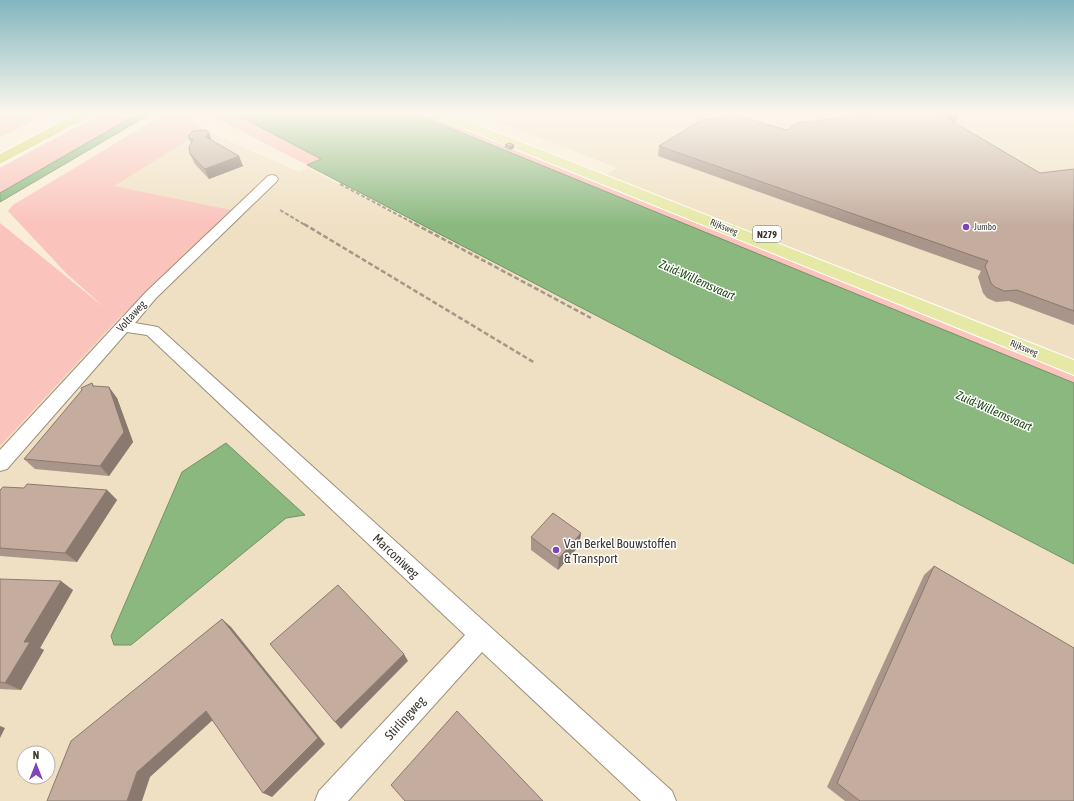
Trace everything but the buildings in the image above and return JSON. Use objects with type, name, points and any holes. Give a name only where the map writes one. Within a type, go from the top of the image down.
[{"type":"highway","points":[[0,160],[16,151]]},
{"type":"main road","name":"Rijksweg","points":[[533,151],[1074,368]]},
{"type":"main road","name":"Rijksweg","points":[[557,151],[1074,353]]},
{"type":"street","name":"Voltaweg","points":[[0,463],[151,295],[272,179]]},
{"type":"street","name":"Marconiweg","points":[[123,326],[152,331],[662,801]]},
{"type":"street","name":"Stirlingweg","points":[[329,801],[481,635]]},
{"type":"shaded area","points":[[31,151],[72,151],[0,193],[0,168]]},
{"type":"shaded area","points":[[102,151],[170,151],[114,186],[231,210],[118,319],[0,446],[0,223],[105,308],[67,274],[8,211],[13,205]]},
{"type":"shaded area","points":[[169,151],[252,151],[299,172],[308,168],[395,214],[529,273],[586,187],[617,168],[575,151],[1074,151],[1074,801],[0,801],[0,446],[118,319],[230,210],[113,186]]},
{"type":"shaded area","points":[[281,151],[307,151],[322,159],[307,165]]},
{"type":"shaded area","points":[[507,151],[523,151],[1074,374],[1074,383]]},
{"type":"water","points":[[72,151],[86,151],[0,202],[0,193]]},
{"type":"water","name":"Zuid-Willemsvaart","points":[[306,151],[507,151],[1074,383],[1074,564],[307,165],[321,159]]},
{"type":"water","points":[[226,443],[305,515],[286,518],[131,645],[114,645],[111,636],[182,472]]},
{"type":"railway","points":[[340,184],[417,225]]},
{"type":"railway","points":[[280,210],[305,225]]},
{"type":"railway","points":[[304,224],[535,363]]},
{"type":"railway","points":[[415,224],[591,318]]},
{"type":"place","name":"Jumbo","points":[[966,227]]},
{"type":"place","name":"Van Berkel Bouwstoffen & Transport","points":[[556,550]]}]
